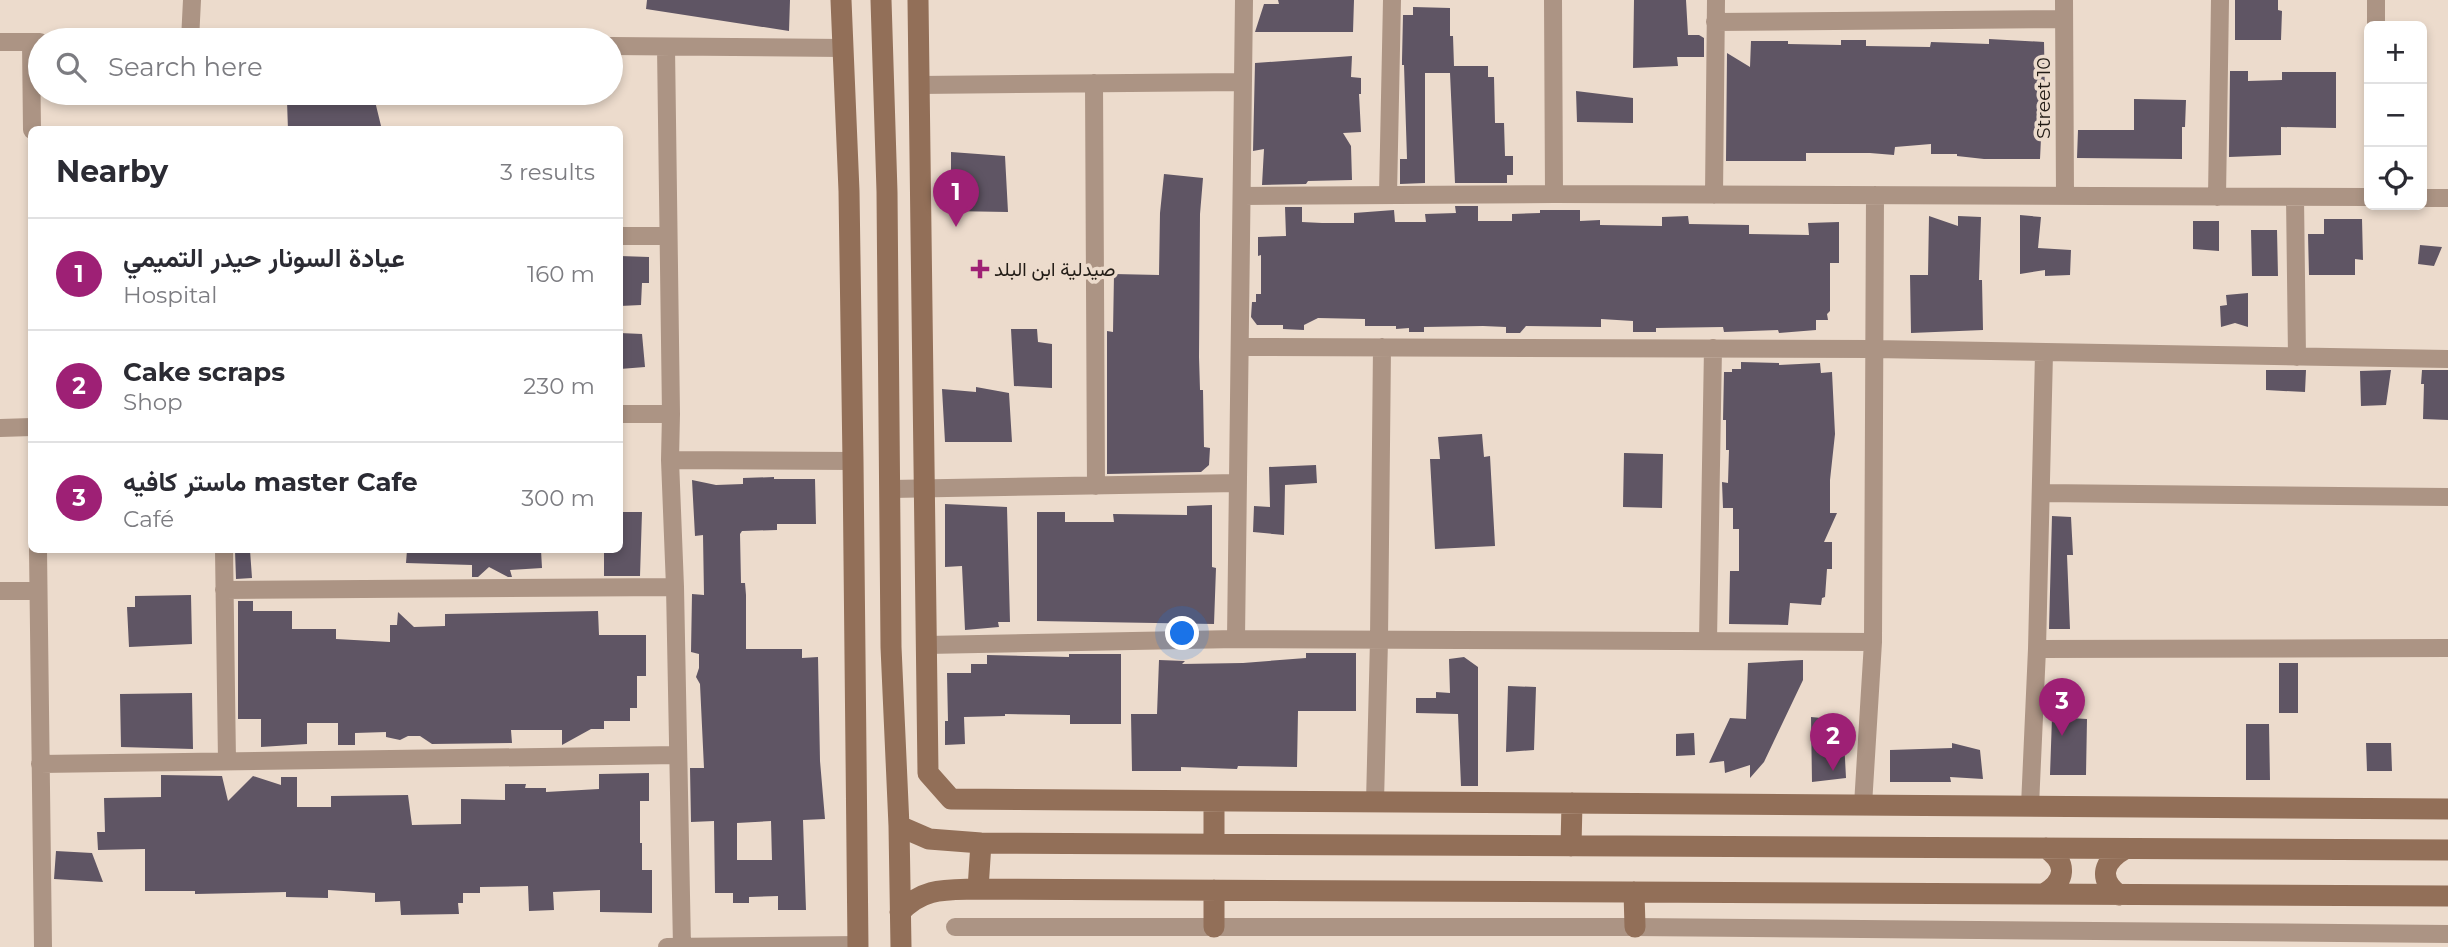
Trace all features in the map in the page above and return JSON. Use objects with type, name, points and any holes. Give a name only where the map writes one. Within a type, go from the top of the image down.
[{"type":"street","points":[[191,28],[192,0]]},
{"type":"street","points":[[667,947],[858,946],[849,191],[841,0]]},
{"type":"street","points":[[881,0],[887,192],[891,647],[901,947]]},
{"type":"street","points":[[918,0],[928,772],[951,799],[2448,809]]},
{"type":"street","points":[[1236,639],[1244,0]]},
{"type":"street","points":[[1388,195],[1392,0]]},
{"type":"street","points":[[1553,0],[1554,194]]},
{"type":"street","points":[[1714,195],[1716,0]]},
{"type":"street","name":"Street 10","points":[[2064,0],[2064,196]]},
{"type":"street","points":[[2217,197],[2220,0]]},
{"type":"street","points":[[2376,0],[2376,21]]},
{"type":"street","points":[[1716,22],[2064,19]]},
{"type":"street","points":[[0,42],[28,42]]},
{"type":"street","points":[[623,46],[842,48]]},
{"type":"street","points":[[666,47],[670,460],[682,947]]},
{"type":"street","points":[[919,85],[1243,82]]},
{"type":"street","points":[[1094,83],[1096,486]]},
{"type":"street","points":[[32,126],[33,105]]},
{"type":"street","points":[[849,191],[887,192]]},
{"type":"street","points":[[1243,196],[1554,194],[2364,197]]},
{"type":"street","points":[[1863,805],[1873,642],[1875,195]]},
{"type":"street","points":[[2295,197],[2297,357]]},
{"type":"street","points":[[2427,198],[2448,198]]},
{"type":"street","points":[[623,236],[667,236]]},
{"type":"street","points":[[1240,347],[1874,349],[2448,359]]},
{"type":"street","points":[[1376,802],[1380,640],[1381,347]]},
{"type":"street","points":[[1708,641],[1713,348]]},
{"type":"street","points":[[2030,806],[2037,649],[2044,354]]},
{"type":"street","points":[[623,414],[671,414]]},
{"type":"street","points":[[0,428],[28,427]]},
{"type":"street","points":[[670,460],[853,461]]},
{"type":"street","points":[[891,489],[1238,483]]},
{"type":"street","points":[[2041,493],[2448,497]]},
{"type":"street","points":[[38,553],[43,947]]},
{"type":"street","points":[[224,553],[227,761]]},
{"type":"street","points":[[224,590],[675,587]]},
{"type":"street","points":[[0,591],[38,591]]},
{"type":"street","points":[[926,645],[1236,639],[1873,642]]},
{"type":"street","points":[[2037,649],[2448,648]]},
{"type":"street","points":[[40,764],[678,755]]},
{"type":"street","points":[[1214,801],[1214,844]]},
{"type":"street","points":[[1571,846],[1572,803]]},
{"type":"street","points":[[899,825],[929,839],[981,843],[2448,850]]},
{"type":"street","points":[[978,889],[981,843]]},
{"type":"street","points":[[2044,894],[2058,883],[2062,871],[2058,859],[2046,848]]},
{"type":"street","points":[[2119,895],[2108,884],[2106,872],[2110,860],[2125,849]]},
{"type":"street","points":[[900,912],[910,902],[934,890],[978,889],[2448,896]]},
{"type":"street","points":[[1214,890],[1214,927]]},
{"type":"street","points":[[1634,892],[1635,927]]},
{"type":"street","points":[[955,927],[1635,927],[2448,934]]},
{"type":"building","points":[[647,0],[790,0],[789,31],[646,9]]},
{"type":"building","points":[[1278,0],[1354,0],[1353,32],[1255,32],[1264,4],[1279,4]]},
{"type":"building","points":[[1634,0],[1686,0],[1688,35],[1704,38],[1704,57],[1677,57],[1678,66],[1633,68]]},
{"type":"building","points":[[2235,0],[2278,0],[2278,10],[2282,11],[2281,40],[2235,40]]},
{"type":"building","points":[[1413,7],[1450,8],[1454,66],[1488,66],[1488,77],[1494,77],[1495,123],[1504,123],[1505,156],[1513,156],[1513,175],[1507,175],[1507,183],[1455,183],[1450,73],[1425,73],[1425,183],[1400,184],[1400,159],[1407,159],[1402,65],[1403,15],[1413,15]]},
{"type":"building","points":[[1989,39],[2044,42],[2045,97],[2040,159],[1984,159],[1957,154],[1931,154],[1931,144],[1895,147],[1894,155],[1806,153],[1806,161],[1726,161],[1727,53],[1750,67],[1751,41],[1841,45],[1841,40],[1866,40],[1866,46],[1930,47],[1931,42],[1989,44]]},
{"type":"building","points":[[1352,56],[1351,77],[1361,78],[1361,132],[1343,133],[1351,146],[1352,180],[1262,185],[1264,149],[1253,151],[1255,63]]},
{"type":"building","points":[[2230,71],[2248,71],[2248,81],[2282,80],[2282,72],[2336,72],[2336,128],[2281,127],[2281,155],[2229,157]]},
{"type":"building","points":[[1576,91],[1633,98],[1633,123],[1577,122]]},
{"type":"building","points":[[2134,99],[2186,100],[2185,127],[2182,127],[2182,159],[2077,158],[2078,130],[2134,130]]},
{"type":"building","points":[[287,105],[376,105],[381,126],[288,126]]},
{"type":"building","points":[[951,152],[1005,156],[1008,212],[951,211]]},
{"type":"building","points":[[1164,174],[1203,178],[1200,214],[1199,357],[1200,390],[1203,390],[1204,447],[1210,448],[1209,465],[1201,472],[1107,474],[1107,331],[1113,332],[1114,274],[1159,275]]},
{"type":"building","points":[[1455,206],[1478,206],[1478,221],[1512,221],[1512,214],[1540,213],[1540,210],[1580,210],[1580,221],[1600,220],[1600,225],[1662,226],[1662,217],[1688,216],[1689,224],[1749,225],[1749,234],[1809,235],[1808,223],[1839,222],[1839,263],[1830,263],[1828,320],[1816,320],[1816,330],[1779,333],[1778,330],[1724,332],[1723,327],[1656,328],[1656,332],[1633,332],[1633,321],[1601,319],[1601,327],[1526,326],[1520,333],[1506,333],[1506,327],[1483,326],[1424,327],[1424,332],[1409,332],[1409,328],[1396,329],[1396,326],[1365,326],[1365,319],[1318,318],[1304,325],[1304,330],[1283,329],[1283,325],[1257,325],[1251,317],[1252,302],[1256,302],[1256,294],[1261,294],[1258,237],[1286,236],[1285,207],[1302,207],[1302,222],[1354,223],[1354,213],[1394,210],[1395,222],[1426,222],[1425,214],[1456,213]]},
{"type":"building","points":[[2020,215],[2041,217],[2038,248],[2071,250],[2070,275],[2045,276],[2045,270],[2020,274]]},
{"type":"building","points":[[1929,216],[1958,226],[1958,216],[1981,217],[1979,280],[1982,280],[1983,330],[1911,333],[1910,275],[1928,275]]},
{"type":"building","points":[[2324,219],[2362,219],[2363,260],[2355,259],[2355,275],[2309,275],[2308,234],[2324,234]]},
{"type":"building","points":[[2193,221],[2219,221],[2219,251],[2193,249]]},
{"type":"building","points":[[2251,230],[2277,230],[2278,276],[2252,276]]},
{"type":"building","points":[[2420,245],[2442,247],[2434,266],[2418,264]]},
{"type":"building","points":[[623,256],[649,257],[649,283],[642,283],[641,305],[623,306]]},
{"type":"building","points":[[2248,293],[2248,327],[2235,323],[2221,327],[2220,306],[2227,305],[2226,295]]},
{"type":"building","points":[[1011,329],[1037,329],[1038,342],[1052,344],[1052,388],[1014,386]]},
{"type":"building","points":[[623,333],[642,334],[645,367],[623,369]]},
{"type":"building","points":[[1741,362],[1779,365],[1820,363],[1821,373],[1832,372],[1835,434],[1830,513],[1837,513],[1824,542],[1832,542],[1832,569],[1827,569],[1825,597],[1822,598],[1821,605],[1790,603],[1788,625],[1729,624],[1730,571],[1739,571],[1739,529],[1733,529],[1733,508],[1723,508],[1722,482],[1728,483],[1729,450],[1726,450],[1726,420],[1723,420],[1724,372],[1741,369]]},
{"type":"building","points":[[2266,370],[2306,370],[2305,392],[2266,390]]},
{"type":"building","points":[[2391,370],[2386,405],[2361,406],[2360,371]]},
{"type":"building","points":[[2422,370],[2448,370],[2448,420],[2423,419]]},
{"type":"building","points":[[976,387],[1009,393],[1012,442],[945,442],[942,389],[976,392]]},
{"type":"building","points":[[1482,434],[1484,457],[1490,456],[1495,546],[1435,549],[1430,459],[1440,459],[1438,437]]},
{"type":"building","points":[[1624,453],[1663,454],[1662,508],[1623,507]]},
{"type":"building","points":[[1316,465],[1317,483],[1285,485],[1284,535],[1253,532],[1254,506],[1270,507],[1269,467]]},
{"type":"building","points":[[743,478],[815,479],[816,524],[777,524],[777,530],[742,531],[740,534],[741,583],[745,583],[746,595],[746,649],[802,649],[802,658],[818,657],[820,761],[825,819],[803,820],[806,910],[778,910],[778,896],[749,897],[749,903],[733,903],[733,893],[715,893],[714,821],[691,822],[690,768],[704,768],[700,684],[696,677],[699,654],[691,652],[692,594],[704,595],[703,535],[695,536],[692,480],[716,485],[743,484]],"holes":[[[771,821],[772,860],[737,860],[737,823]]]},
{"type":"building","points":[[945,504],[1007,507],[1010,622],[998,622],[999,627],[965,630],[962,566],[945,567]]},
{"type":"building","points":[[1212,505],[1212,567],[1216,568],[1214,624],[1037,621],[1037,512],[1065,512],[1065,522],[1114,522],[1113,514],[1187,515],[1187,506]]},
{"type":"building","points":[[623,512],[642,512],[640,576],[604,576],[604,553],[623,553]]},
{"type":"building","points":[[2052,516],[2071,517],[2073,555],[2067,555],[2070,629],[2049,629]]},
{"type":"building","points":[[235,553],[250,553],[252,578],[236,579]]},
{"type":"building","points":[[407,553],[541,553],[542,568],[510,570],[512,577],[508,577],[489,567],[478,577],[472,577],[472,565],[406,563]]},
{"type":"building","points":[[191,595],[192,644],[129,647],[127,607],[135,607],[135,596]]},
{"type":"building","points":[[238,601],[253,601],[253,611],[292,611],[292,629],[336,629],[336,639],[390,642],[390,625],[397,625],[398,612],[414,627],[445,626],[445,614],[598,611],[599,635],[646,635],[646,676],[637,676],[637,708],[630,708],[630,721],[604,721],[604,729],[591,729],[562,745],[562,730],[511,730],[512,743],[432,744],[420,736],[408,736],[400,740],[386,737],[386,732],[355,733],[355,745],[338,745],[338,723],[307,723],[307,744],[261,747],[261,719],[238,719]]},
{"type":"building","points":[[1306,653],[1356,653],[1356,711],[1298,711],[1297,767],[1181,767],[1181,771],[1132,771],[1131,714],[1157,714],[1159,660],[1185,661],[1182,664],[1243,663],[1306,658]]},
{"type":"building","points":[[1069,654],[1121,654],[1121,724],[1070,724],[1070,715],[1005,714],[964,717],[965,744],[945,745],[945,721],[948,721],[947,673],[971,673],[971,664],[987,664],[987,655],[1069,657]]},
{"type":"building","points":[[1464,657],[1478,667],[1478,786],[1461,786],[1458,714],[1416,713],[1416,698],[1436,698],[1436,692],[1450,693],[1449,659]]},
{"type":"building","points":[[1803,660],[1803,680],[1764,762],[1750,778],[1750,765],[1725,773],[1724,761],[1709,763],[1730,718],[1746,719],[1748,663]]},
{"type":"building","points":[[2279,663],[2298,663],[2298,713],[2279,713]]},
{"type":"building","points":[[1508,686],[1536,687],[1534,750],[1506,752]]},
{"type":"building","points":[[192,693],[193,749],[121,747],[120,694]]},
{"type":"building","points":[[1811,717],[1843,720],[1846,778],[1812,782]]},
{"type":"building","points":[[2052,717],[2087,719],[2086,775],[2050,775]]},
{"type":"building","points":[[2246,724],[2269,724],[2270,780],[2246,780]]},
{"type":"building","points":[[1694,733],[1695,755],[1676,756],[1676,734]]},
{"type":"building","points":[[1952,743],[1980,750],[1983,779],[1950,777],[1951,782],[1890,782],[1890,750],[1952,748]]},
{"type":"building","points":[[2366,743],[2391,743],[2392,771],[2367,771]]},
{"type":"building","points":[[649,773],[649,801],[640,801],[640,843],[642,870],[652,870],[652,913],[600,912],[600,890],[553,892],[554,910],[529,911],[528,886],[480,887],[480,893],[463,893],[463,903],[458,903],[459,914],[401,915],[400,901],[375,902],[375,893],[328,890],[328,898],[286,897],[286,892],[195,894],[195,891],[145,891],[145,849],[98,850],[97,832],[105,832],[104,798],[161,797],[161,775],[222,776],[228,801],[253,776],[281,785],[281,777],[297,777],[297,807],[331,807],[331,796],[408,795],[412,825],[461,824],[461,799],[505,800],[505,784],[526,784],[525,788],[546,788],[546,792],[599,789],[599,774]]},
{"type":"building","points":[[56,851],[92,853],[103,882],[54,879]]},
{"type":"place","name":"عيادة السونار حيدر التميمي","points":[[956,227]]},
{"type":"place","name":"صيدلية ابن البلد","points":[[980,269]]},
{"type":"place","name":"ماستر كافيه master Cafe","points":[[2062,736]]},
{"type":"place","name":"Cake scraps","points":[[1833,771]]}]
